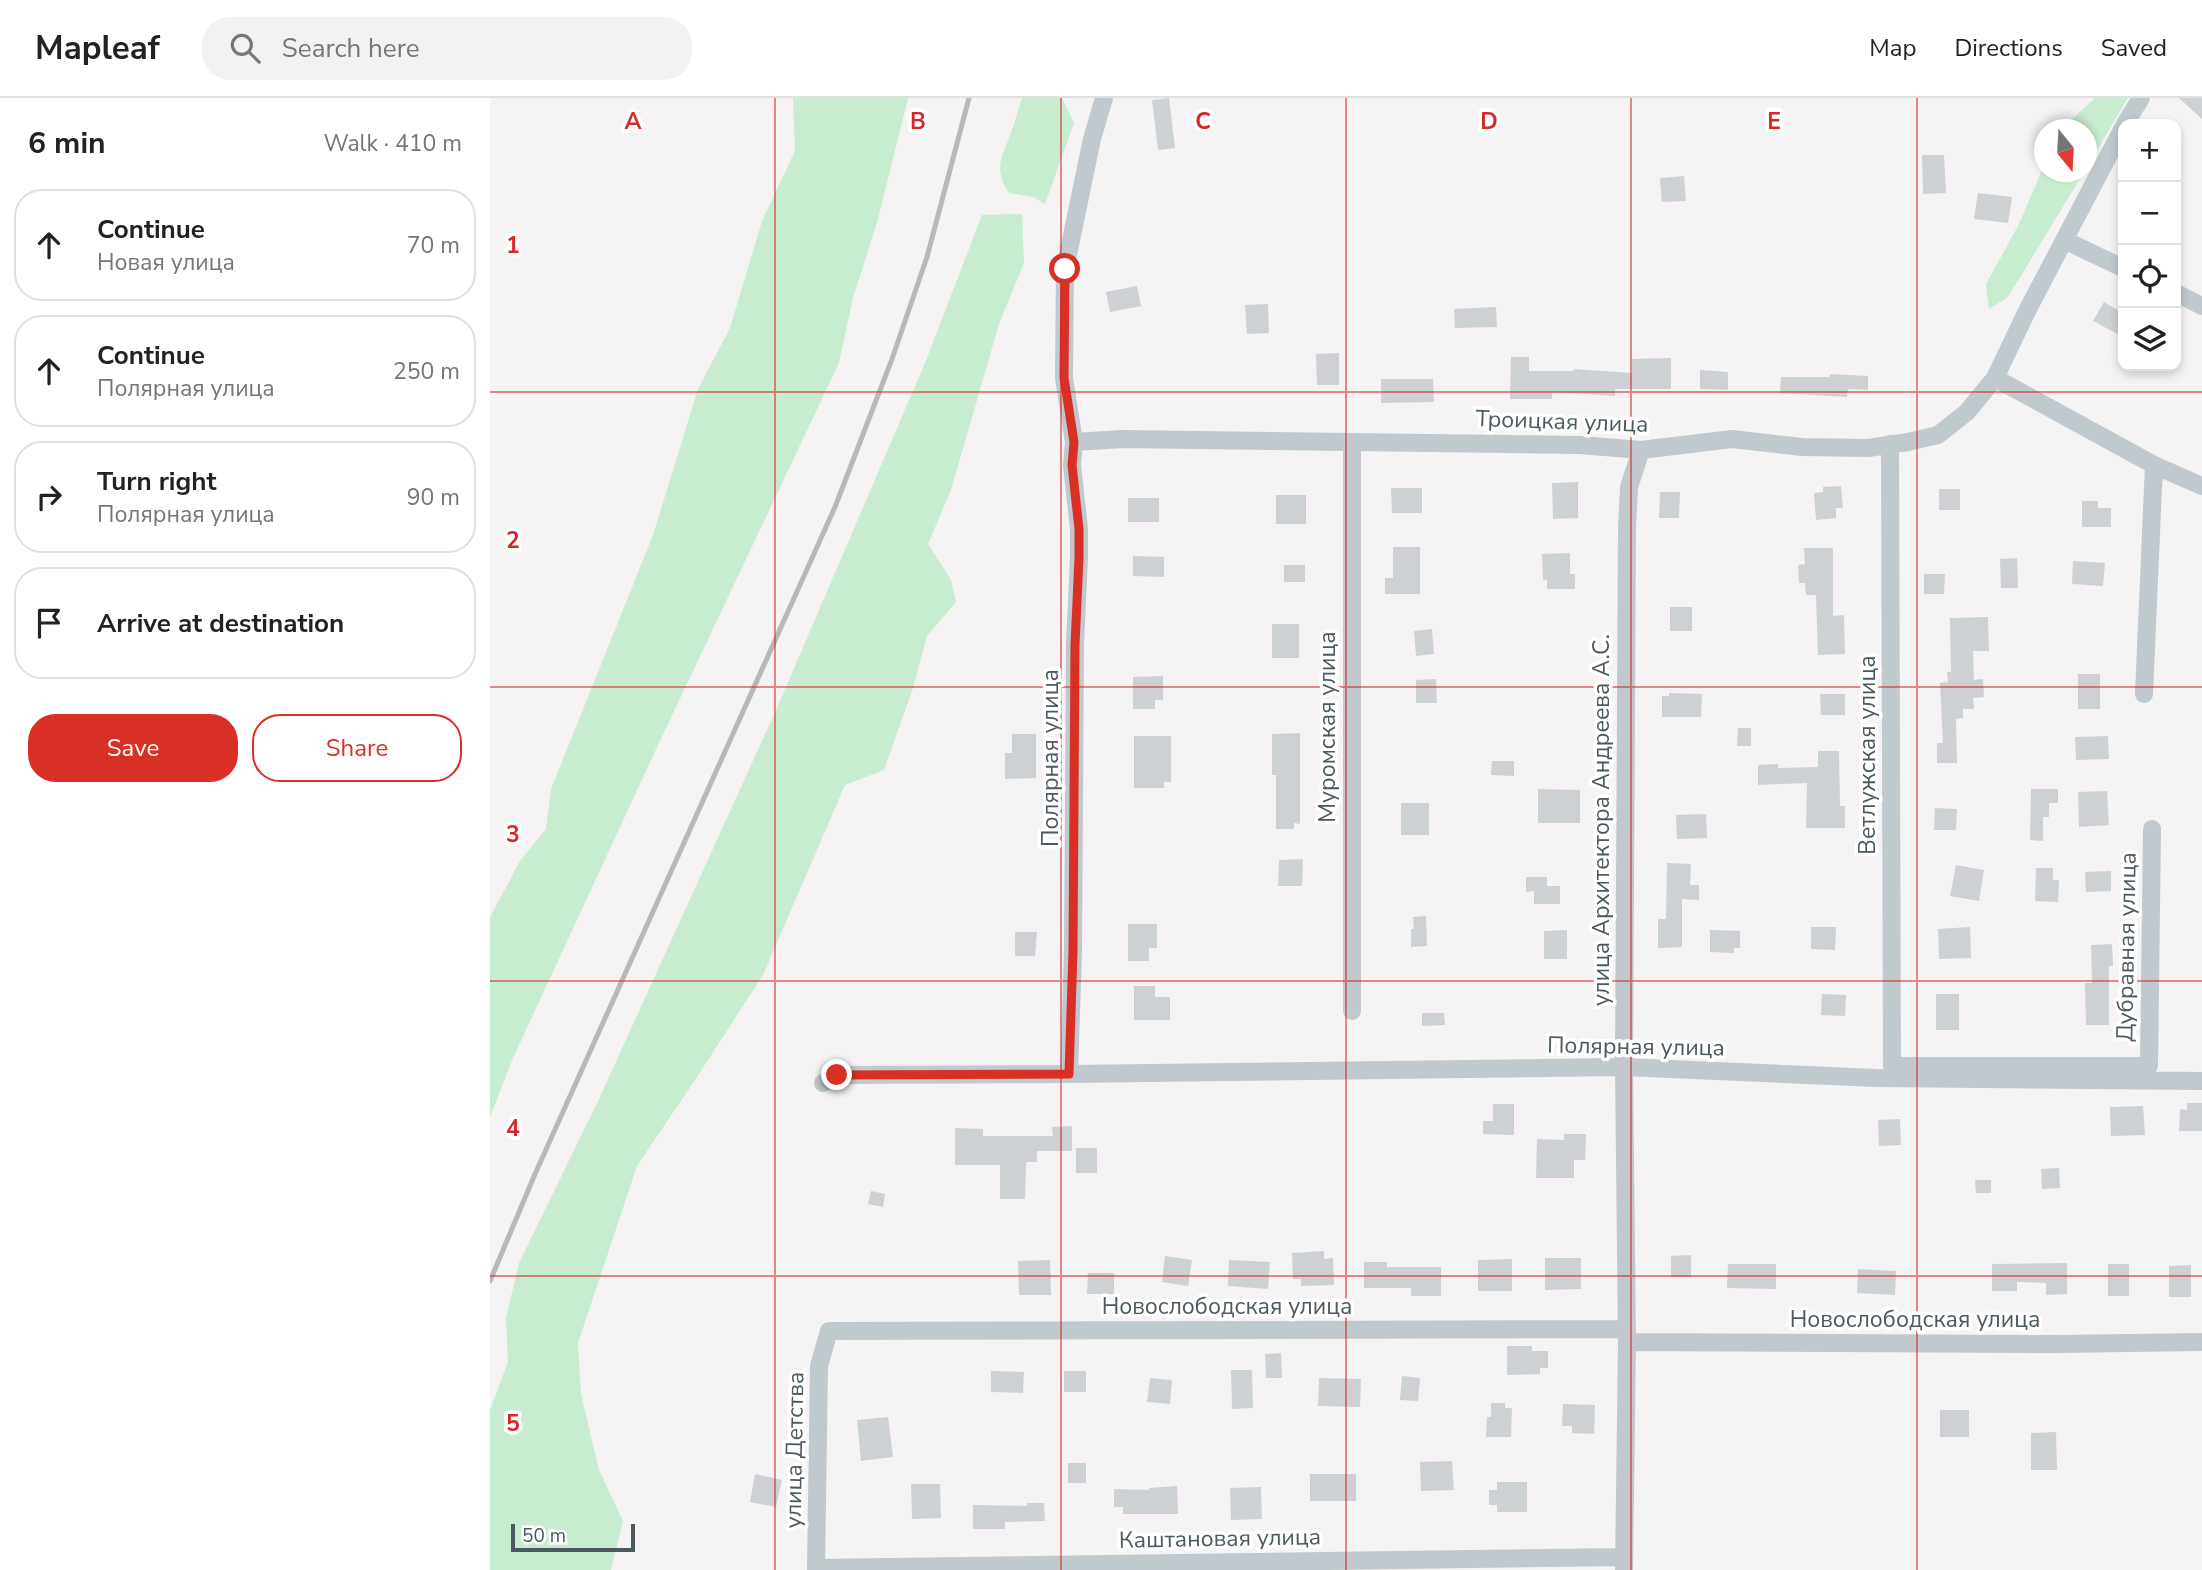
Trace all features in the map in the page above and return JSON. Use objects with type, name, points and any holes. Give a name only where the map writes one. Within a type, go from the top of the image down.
[{"type":"street","name":"Полярная улица","points":[[1069,1074],[1079,529],[1072,465],[1074,442],[1064,378],[1065,269],[1092,139],[1104,98]]},
{"type":"street","name":"Троицкая улица","points":[[2128,119],[2141,98]]},
{"type":"street","name":"Троицкая улица","points":[[1074,442],[1122,439],[1580,444],[1641,450],[1732,439],[1802,447],[1868,448],[1938,435],[1967,412],[1995,378],[2118,137]]},
{"type":"street","points":[[2064,240],[2118,266]]},
{"type":"street","points":[[2181,296],[2202,306]]},
{"type":"street","points":[[1995,378],[2154,466],[2202,486]]},
{"type":"street","name":"Муромская улица","points":[[1352,442],[1352,1012]]},
{"type":"street","name":"Ветлужская улица","points":[[1890,444],[1892,1066],[2149,1066]]},
{"type":"street","name":"улица Архитектора Андреева А.С.","points":[[1624,1564],[1627,1336],[1624,1067],[1627,528],[1629,487],[1641,450]]},
{"type":"street","points":[[2144,694],[2154,466]]},
{"type":"street","name":"Дубравная улица","points":[[2149,1066],[2152,829]]},
{"type":"street","name":"Полярная улица","points":[[823,1083],[837,1075],[1624,1067],[1877,1079],[2202,1081]]},
{"type":"street","name":"Новослободская улица","points":[[829,1331],[1627,1336],[2057,1345],[2202,1342]]},
{"type":"street","name":"улица Детства","points":[[816,1569],[819,1366],[829,1331]]},
{"type":"street","name":"Каштановая улица","points":[[816,1569],[1624,1564]]},
{"type":"green space","points":[[793,98],[908,98],[878,219],[853,298],[839,363],[513,1058],[490,1117],[490,917],[520,861],[546,829],[551,789],[653,535],[698,389],[730,328],[762,221],[795,151]]},
{"type":"green space","points":[[1022,98],[1062,98],[1074,123],[1045,204],[1033,197],[1009,193],[1001,176],[1001,162]]},
{"type":"green space","points":[[2095,98],[2128,98],[2097,150],[2097,119],[2072,119]]},
{"type":"green space","points":[[2037,182],[2078,182],[2008,297],[1989,309],[1986,284],[2018,226]]},
{"type":"green space","points":[[1022,214],[1024,263],[999,324],[951,490],[928,544],[951,580],[956,602],[927,636],[913,688],[884,770],[845,785],[763,975],[637,1166],[578,1343],[581,1394],[599,1470],[623,1521],[611,1570],[490,1570],[490,1410],[508,1362],[506,1318],[519,1263],[599,1099],[777,708],[925,363],[982,215]]},
{"type":"building","points":[[1169,98],[1175,148],[1158,150],[1152,100]]},
{"type":"building","points":[[2179,98],[2202,98],[2202,119]]},
{"type":"building","points":[[1922,155],[1944,155],[1946,193],[1923,194]]},
{"type":"building","points":[[1684,176],[1686,201],[1662,202],[1660,178]]},
{"type":"building","points":[[1978,193],[2012,197],[2008,223],[1974,219]]},
{"type":"building","points":[[1137,286],[1141,306],[1110,312],[1106,292]]},
{"type":"building","points":[[2104,302],[2118,310],[2118,334],[2093,321]]},
{"type":"building","points":[[1268,304],[1269,333],[1247,334],[1245,305]]},
{"type":"building","points":[[1496,307],[1497,327],[1455,328],[1454,309]]},
{"type":"building","points":[[1339,353],[1339,385],[1317,385],[1316,354]]},
{"type":"building","points":[[1511,357],[1529,357],[1529,371],[1574,369],[1632,373],[1632,359],[1671,358],[1671,389],[1615,389],[1615,396],[1552,392],[1552,399],[1510,399]]},
{"type":"building","points":[[1700,370],[1728,372],[1728,390],[1700,389]]},
{"type":"building","points":[[1830,374],[1868,376],[1868,390],[1848,389],[1847,397],[1780,393],[1781,377],[1830,377]]},
{"type":"building","points":[[1381,379],[1433,379],[1434,402],[1381,403]]},
{"type":"building","points":[[1578,482],[1578,518],[1553,519],[1552,483]]},
{"type":"building","points":[[1841,486],[1843,508],[1836,508],[1836,518],[1816,520],[1814,493],[1823,492],[1823,487]]},
{"type":"building","points":[[1391,488],[1422,488],[1422,513],[1392,513]]},
{"type":"building","points":[[1939,489],[1960,489],[1960,510],[1939,510]]},
{"type":"building","points":[[1660,492],[1680,492],[1679,518],[1659,518]]},
{"type":"building","points":[[1276,495],[1306,495],[1306,524],[1276,524]]},
{"type":"building","points":[[1128,498],[1159,498],[1159,522],[1128,522]]},
{"type":"building","points":[[2082,501],[2098,501],[2098,508],[2111,508],[2111,527],[2082,527]]},
{"type":"building","points":[[1393,547],[1420,547],[1420,594],[1385,594],[1385,578],[1393,578]]},
{"type":"building","points":[[1804,548],[1833,548],[1833,616],[1844,615],[1845,654],[1818,655],[1816,595],[1806,595],[1805,583],[1799,583],[1798,565],[1805,564]]},
{"type":"building","points":[[1570,553],[1570,574],[1575,574],[1575,589],[1547,589],[1547,580],[1543,580],[1542,554]]},
{"type":"building","points":[[1133,556],[1164,557],[1164,577],[1133,576]]},
{"type":"building","points":[[2017,558],[2018,588],[2001,588],[2000,559]]},
{"type":"building","points":[[2073,561],[2105,563],[2103,586],[2072,584]]},
{"type":"building","points":[[1284,565],[1305,565],[1305,582],[1284,582]]},
{"type":"building","points":[[1924,574],[1945,574],[1944,594],[1924,594]]},
{"type":"building","points":[[1670,607],[1692,607],[1692,631],[1670,631]]},
{"type":"building","points":[[1988,617],[1989,651],[1973,651],[1974,680],[1983,679],[1984,697],[1973,698],[1974,709],[1963,709],[1963,718],[1956,719],[1957,763],[1937,763],[1937,743],[1943,743],[1940,683],[1948,682],[1947,672],[1951,672],[1950,618]]},
{"type":"building","points":[[1272,624],[1299,624],[1299,658],[1272,658]]},
{"type":"building","points":[[1432,629],[1434,654],[1416,656],[1414,631]]},
{"type":"building","points":[[2078,674],[2100,674],[2100,709],[2078,709]]},
{"type":"building","points":[[1163,676],[1163,700],[1155,700],[1155,709],[1133,709],[1133,677]]},
{"type":"building","points":[[1436,679],[1437,703],[1416,703],[1416,680]]},
{"type":"building","points":[[1669,693],[1702,694],[1701,717],[1662,717],[1662,696],[1669,696]]},
{"type":"building","points":[[1820,694],[1845,694],[1845,715],[1821,715]]},
{"type":"building","points":[[1738,728],[1751,728],[1751,746],[1737,746]]},
{"type":"building","points":[[1300,733],[1300,824],[1294,823],[1294,829],[1276,829],[1276,775],[1272,775],[1272,734]]},
{"type":"building","points":[[1012,734],[1036,734],[1036,778],[1005,779],[1005,753],[1012,753]]},
{"type":"building","points":[[1134,736],[1171,736],[1171,782],[1164,782],[1164,788],[1134,788]]},
{"type":"building","points":[[2108,736],[2109,759],[2076,760],[2075,737]]},
{"type":"building","points":[[1818,751],[1839,751],[1840,806],[1845,806],[1845,828],[1806,828],[1807,783],[1758,785],[1758,765],[1778,764],[1778,768],[1818,767]]},
{"type":"building","points":[[1492,761],[1514,761],[1514,776],[1491,775]]},
{"type":"building","points":[[1538,789],[1580,790],[1580,823],[1538,823]]},
{"type":"building","points":[[2031,789],[2058,789],[2058,803],[2049,803],[2049,817],[2043,817],[2043,841],[2030,840]]},
{"type":"building","points":[[2107,791],[2109,825],[2079,827],[2078,792]]},
{"type":"building","points":[[1401,803],[1429,803],[1429,835],[1401,835]]},
{"type":"building","points":[[1935,808],[1957,809],[1956,830],[1934,830]]},
{"type":"building","points":[[1706,814],[1707,838],[1677,839],[1676,815]]},
{"type":"building","points":[[1303,859],[1302,886],[1278,886],[1279,860]]},
{"type":"building","points":[[1667,863],[1691,864],[1690,885],[1699,885],[1699,900],[1682,899],[1682,947],[1658,948],[1658,919],[1666,919]]},
{"type":"building","points":[[1956,865],[1984,870],[1979,901],[1950,896]]},
{"type":"building","points":[[2036,868],[2053,868],[2053,880],[2059,880],[2058,902],[2035,901]]},
{"type":"building","points":[[2111,871],[2111,891],[2086,892],[2085,872]]},
{"type":"building","points":[[1526,877],[1547,877],[1547,886],[1560,886],[1560,904],[1534,904],[1534,891],[1526,892]]},
{"type":"building","points":[[1426,916],[1427,946],[1411,947],[1413,917]]},
{"type":"building","points":[[1128,924],[1157,924],[1157,948],[1149,948],[1149,961],[1128,961]]},
{"type":"building","points":[[1811,927],[1836,927],[1835,950],[1811,949]]},
{"type":"building","points":[[1970,927],[1971,958],[1939,959],[1938,929]]},
{"type":"building","points":[[1567,930],[1567,959],[1544,959],[1544,931]]},
{"type":"building","points":[[1710,930],[1740,931],[1740,948],[1734,948],[1734,953],[1710,952]]},
{"type":"building","points":[[1015,932],[1037,932],[1035,956],[1015,956]]},
{"type":"building","points":[[2112,944],[2113,966],[2109,966],[2109,1025],[2086,1025],[2085,983],[2092,983],[2091,945]]},
{"type":"building","points":[[1134,986],[1155,986],[1155,997],[1170,997],[1170,1020],[1134,1020]]},
{"type":"building","points":[[1822,994],[1846,995],[1845,1016],[1821,1015]]},
{"type":"building","points":[[1936,994],[1959,994],[1959,1030],[1936,1030]]},
{"type":"building","points":[[1422,1013],[1444,1013],[1445,1025],[1422,1026]]},
{"type":"building","points":[[2187,1103],[2202,1103],[2202,1131],[2179,1131],[2180,1109],[2187,1110]]},
{"type":"building","points":[[1493,1104],[1514,1104],[1514,1135],[1483,1134],[1483,1121],[1493,1121]]},
{"type":"building","points":[[2143,1106],[2145,1135],[2111,1136],[2110,1107]]},
{"type":"building","points":[[1900,1119],[1901,1145],[1879,1146],[1878,1120]]},
{"type":"building","points":[[1072,1126],[1072,1151],[1037,1151],[1037,1162],[1026,1162],[1025,1199],[1000,1199],[1000,1165],[955,1165],[955,1128],[983,1129],[983,1136],[1053,1136],[1052,1127]]},
{"type":"building","points":[[1564,1134],[1586,1134],[1585,1160],[1574,1160],[1574,1178],[1536,1178],[1537,1139],[1564,1140]]},
{"type":"building","points":[[1076,1148],[1097,1148],[1097,1173],[1076,1173]]},
{"type":"building","points":[[2059,1168],[2060,1188],[2042,1189],[2041,1169]]},
{"type":"building","points":[[1975,1180],[1991,1180],[1991,1193],[1976,1193]]},
{"type":"building","points":[[871,1191],[885,1194],[883,1207],[868,1204]]},
{"type":"building","points":[[1324,1251],[1324,1259],[1333,1258],[1334,1285],[1301,1286],[1301,1279],[1293,1279],[1292,1253]]},
{"type":"building","points":[[1691,1255],[1691,1277],[1671,1277],[1671,1256]]},
{"type":"building","points":[[1165,1256],[1192,1260],[1188,1286],[1162,1282]]},
{"type":"building","points":[[1545,1258],[1581,1258],[1581,1289],[1545,1290]]},
{"type":"building","points":[[1512,1259],[1512,1291],[1478,1291],[1478,1260]]},
{"type":"building","points":[[1050,1260],[1051,1295],[1019,1295],[1018,1261]]},
{"type":"building","points":[[1229,1260],[1270,1262],[1268,1289],[1228,1286]]},
{"type":"building","points":[[1364,1262],[1387,1262],[1387,1267],[1441,1267],[1441,1296],[1411,1296],[1411,1288],[1364,1288]]},
{"type":"building","points":[[2067,1263],[2067,1294],[2046,1295],[2046,1283],[2017,1282],[2017,1291],[1992,1291],[1992,1264]]},
{"type":"building","points":[[1728,1264],[1776,1264],[1776,1289],[1727,1288]]},
{"type":"building","points":[[2108,1264],[2129,1264],[2129,1296],[2108,1296]]},
{"type":"building","points":[[2191,1265],[2191,1297],[2169,1297],[2169,1266]]},
{"type":"building","points":[[1858,1269],[1896,1271],[1895,1295],[1857,1293]]},
{"type":"building","points":[[1088,1273],[1114,1273],[1114,1294],[1087,1294]]},
{"type":"building","points":[[1507,1346],[1532,1346],[1532,1351],[1548,1351],[1548,1368],[1540,1368],[1540,1374],[1507,1375]]},
{"type":"building","points":[[1281,1353],[1282,1378],[1266,1378],[1265,1354]]},
{"type":"building","points":[[1231,1370],[1252,1370],[1253,1408],[1232,1409]]},
{"type":"building","points":[[991,1371],[1024,1372],[1023,1393],[991,1392]]},
{"type":"building","points":[[1064,1371],[1086,1371],[1086,1392],[1064,1392]]},
{"type":"building","points":[[1402,1376],[1420,1378],[1418,1401],[1400,1400]]},
{"type":"building","points":[[1150,1378],[1172,1380],[1170,1404],[1147,1402]]},
{"type":"building","points":[[1319,1378],[1361,1379],[1360,1407],[1318,1406]]},
{"type":"building","points":[[1491,1403],[1505,1403],[1505,1408],[1512,1408],[1511,1437],[1486,1437]]},
{"type":"building","points":[[1563,1404],[1595,1405],[1594,1434],[1572,1433],[1572,1426],[1562,1426]]},
{"type":"building","points":[[1940,1410],[1969,1410],[1969,1437],[1940,1437]]},
{"type":"building","points":[[888,1417],[893,1457],[861,1461],[857,1420]]},
{"type":"building","points":[[2056,1432],[2057,1470],[2031,1470],[2031,1433]]},
{"type":"building","points":[[1452,1461],[1454,1490],[1421,1491],[1420,1462]]},
{"type":"building","points":[[1068,1463],[1086,1463],[1086,1483],[1068,1483]]},
{"type":"building","points":[[755,1474],[782,1480],[776,1507],[750,1502]]},
{"type":"building","points":[[1310,1474],[1356,1474],[1356,1501],[1310,1501]]},
{"type":"building","points":[[1497,1482],[1527,1482],[1527,1512],[1497,1512],[1497,1505],[1489,1505],[1489,1490],[1497,1490]]},
{"type":"building","points":[[911,1484],[940,1484],[941,1518],[912,1519]]},
{"type":"building","points":[[1177,1486],[1178,1514],[1123,1514],[1123,1507],[1114,1507],[1114,1489],[1149,1490]]},
{"type":"building","points":[[1261,1487],[1262,1519],[1231,1520],[1230,1488]]},
{"type":"building","points":[[1027,1503],[1044,1503],[1045,1521],[1005,1522],[1005,1529],[973,1529],[973,1505],[1027,1506]]},
{"type":"railway","points":[[490,1281],[535,1174],[835,507],[892,359],[927,257],[969,98]]},
{"type":"route","points":[[837,1075],[1069,1074],[1079,529],[1072,465],[1074,442],[1064,378],[1065,269]]}]
